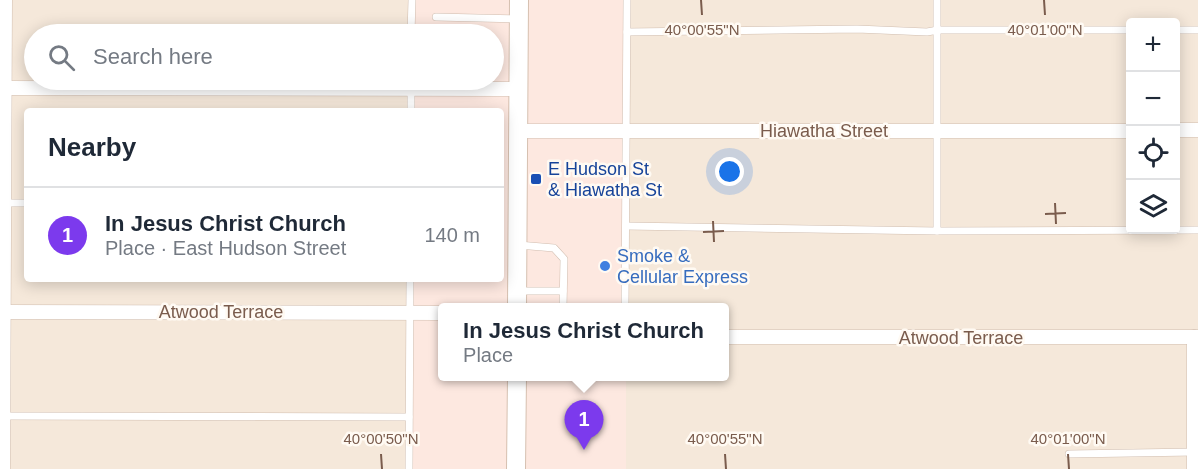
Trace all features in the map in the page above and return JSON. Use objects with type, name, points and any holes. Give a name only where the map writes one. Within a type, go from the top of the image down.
[{"type":"main road","points":[[517,299],[519,0]]},
{"type":"main road","points":[[516,469],[517,381]]},
{"type":"street","points":[[3,469],[1,416],[2,88],[5,0]]},
{"type":"street","points":[[2,88],[24,88]]},
{"type":"street","points":[[504,88],[518,89]]},
{"type":"street","name":"Hiawatha Street","points":[[518,131],[1126,130]]},
{"type":"street","points":[[1180,130],[1198,130]]},
{"type":"street","name":"Atwood Terrace","points":[[2,312],[438,313]]},
{"type":"street","name":"Atwood Terrace","points":[[729,337],[1196,337]]},
{"type":"street","points":[[1194,469],[1196,337]]},
{"type":"lane","points":[[411,24],[412,0]]},
{"type":"lane","points":[[625,303],[627,0]]},
{"type":"lane","points":[[937,0],[937,231]]},
{"type":"lane","points":[[436,17],[519,19]]},
{"type":"lane","points":[[627,32],[857,29],[927,32],[938,30],[1126,30]]},
{"type":"lane","points":[[1180,30],[1198,30]]},
{"type":"lane","points":[[411,90],[411,108]]},
{"type":"lane","points":[[2,203],[24,203]]},
{"type":"lane","points":[[626,226],[937,231],[1198,230]]},
{"type":"lane","points":[[517,245],[554,248],[564,260],[563,303]]},
{"type":"lane","points":[[409,469],[410,282]]},
{"type":"lane","points":[[517,299],[563,291]]},
{"type":"lane","points":[[1,416],[409,417]]},
{"type":"lane","points":[[1069,454],[1196,452]]},
{"type":"shaded area","points":[[0,0],[411,0],[411,24],[24,24],[24,90],[411,90],[411,108],[24,108],[24,282],[409,282],[409,469],[0,469]]},
{"type":"shaded area","points":[[411,0],[628,0],[626,303],[438,303],[438,381],[626,381],[626,469],[409,469],[409,282],[504,282],[504,108],[411,108],[411,90],[504,90],[504,24],[411,24]]},
{"type":"shaded area","points":[[628,0],[1198,0],[1198,469],[626,469],[626,381],[729,381],[729,303],[626,303]]},
{"type":"place","name":"E Hudson St & Hiawatha St","points":[[536,179]]},
{"type":"place","name":"Smoke & Cellular Express","points":[[605,266]]},
{"type":"place","name":"In Jesus Christ Church","points":[[584,450]]}]
